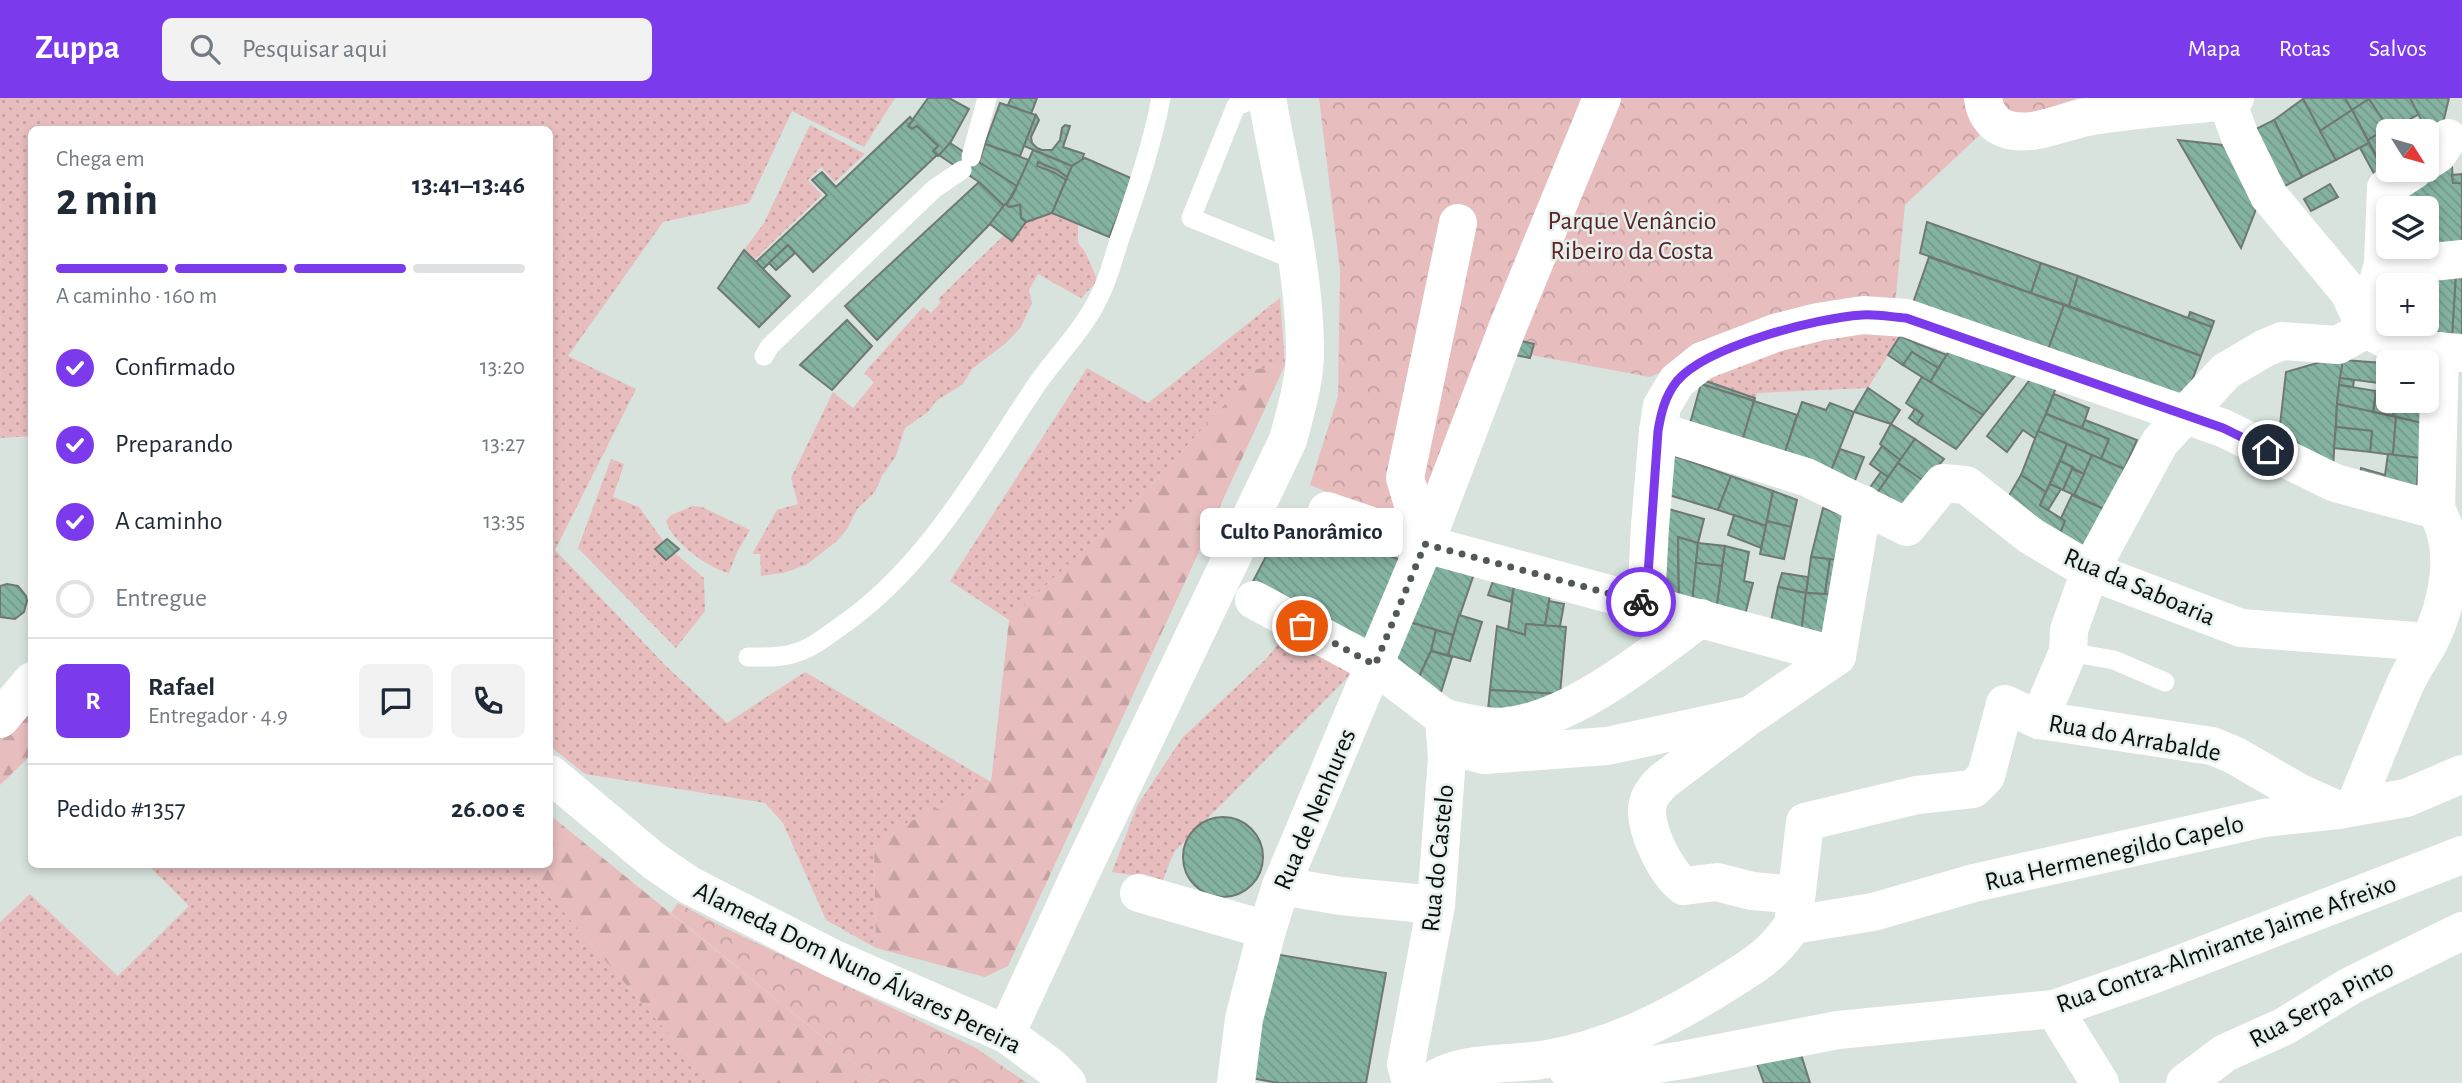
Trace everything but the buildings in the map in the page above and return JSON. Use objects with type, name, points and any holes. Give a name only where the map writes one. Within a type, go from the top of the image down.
[{"type":"street","points":[[1006,1034],[1288,440],[1300,394],[1305,348],[1297,261],[1267,98]]},
{"type":"street","name":"Rua de Nenhures","points":[[1236,1083],[1244,1018],[1266,930],[1281,886],[1425,544],[1507,329],[1602,98]]},
{"type":"street","points":[[1983,98],[1989,117],[2001,128],[2017,131],[2034,130],[2087,117],[2230,99],[2240,137],[2269,196],[2349,292],[2365,330],[2404,349],[2451,352],[2436,510],[2445,526],[2449,555],[2446,591],[2429,642],[2402,691],[2347,808]]},
{"type":"street","points":[[2039,720],[2068,652],[2069,631],[2090,570],[2160,442],[2226,371],[2265,348],[2282,341],[2338,345],[2365,330],[2399,182]]},
{"type":"street","points":[[1425,544],[1405,478],[1458,223]]},
{"type":"street","points":[[2382,263],[2404,265],[2462,259]]},
{"type":"street","points":[[1646,603],[1658,431],[1662,406],[1677,382],[1702,360],[1776,333],[1818,322],[1863,315],[1906,318],[2223,428],[2335,483],[2436,510]]},
{"type":"street","name":"Rua da Saboaria","points":[[1658,431],[1806,477],[1907,527],[1943,483],[1966,485],[2031,536],[2090,570],[2241,628],[2429,642]]},
{"type":"street","points":[[1429,1083],[1455,1070],[1548,1059],[1602,1045],[1646,1028],[1698,1001],[1788,923],[1752,891],[1717,882],[1684,886],[1676,880],[1651,833],[1646,815],[1648,803],[1653,791],[1663,781],[1751,715],[1838,656],[1863,503]]},
{"type":"street","points":[[1327,511],[1425,544],[1838,656]]},
{"type":"street","points":[[1254,600],[1375,665],[1444,718],[1465,750],[1485,755],[1607,746],[1751,715]]},
{"type":"street","points":[[1444,718],[1482,726],[1506,727],[1555,714],[1638,665],[1701,618]]},
{"type":"street","points":[[0,719],[28,686]]},
{"type":"street","name":"Rua do Arrabalde","points":[[1788,923],[1805,822],[1917,795],[1973,789],[1986,776],[2005,704],[2039,720],[2212,746],[2234,755],[2298,792],[2347,808]]},
{"type":"street","name":"Rua do Castelo","points":[[1411,1083],[1406,1064],[1436,905],[1447,758],[1444,718]]},
{"type":"street","name":"Rua Hermenegildo Capelo","points":[[1788,923],[1872,912],[1974,883],[2251,821],[2406,798],[2462,774]]},
{"type":"street","name":"Alameda Dom Nuno Álvares Pereira","points":[[553,777],[654,861],[690,885],[834,959],[1006,1034],[1067,1083]]},
{"type":"street","name":"Rua Contra-Almirante Jaime Afreixo","points":[[1488,1066],[1690,1072],[1838,1030],[2054,1009],[2152,975],[2462,855]]},
{"type":"street","points":[[1281,886],[1341,896],[1436,905]]},
{"type":"street","points":[[1139,893],[1266,930]]},
{"type":"street","name":"Rua Serpa Pinto","points":[[2185,1083],[2225,1054],[2285,1026],[2350,986],[2462,931]]},
{"type":"street","points":[[2054,1009],[2100,1083]]},
{"type":"lane","points":[[764,356],[771,346],[934,188],[966,163],[987,98]]},
{"type":"lane","points":[[748,657],[774,657],[796,653],[822,640],[880,596],[944,524],[1039,381],[1099,299],[1143,176],[1154,138],[1161,98]]},
{"type":"lane","points":[[1257,98],[1236,106],[1191,218],[1297,261]]},
{"type":"lane","points":[[2068,652],[2114,660],[2165,682]]},
{"type":"green space","points":[[0,98],[895,98],[864,147],[792,111],[749,203],[663,222],[568,356],[636,389],[555,550],[665,665],[727,723],[805,672],[991,782],[905,824],[874,849],[876,948],[826,920],[783,823],[765,803],[585,774],[553,748],[553,126],[28,126],[28,436],[0,438]]},
{"type":"green space","name":"Parque Venâncio Ribeiro da Costa","points":[[1319,98],[2078,98],[1986,129],[1905,205],[1895,305],[1796,310],[1650,377],[1504,350],[1421,532],[1310,485],[1338,396],[1340,270]]},
{"type":"green space","points":[[810,125],[865,154],[835,182],[821,167],[808,180],[822,195],[754,260],[744,250],[764,223]]},
{"type":"green space","points":[[1052,213],[1078,224],[1078,243],[1098,281],[1081,298],[1038,274],[1029,290],[1032,303],[1021,327],[1006,343],[972,369],[963,384],[936,401],[928,412],[905,428],[896,456],[875,492],[857,509],[847,529],[837,541],[806,565],[783,573],[761,576],[760,554],[752,554],[777,510],[798,504],[791,478],[833,392],[853,408],[874,382],[864,373],[923,307],[931,313],[941,302],[938,299],[1004,235],[1013,241],[1026,222]]},
{"type":"green space","points":[[1280,298],[1285,365],[1257,369],[1142,495],[1009,620],[950,581],[1087,368],[1148,403]]},
{"type":"green space","points":[[1903,331],[1868,388],[1757,393],[1755,398],[1703,380],[1796,339]]},
{"type":"green space","points":[[1285,365],[1008,966],[985,977],[876,948],[874,849],[905,824],[991,782],[1009,620],[1142,495],[1257,369]]},
{"type":"green space","points":[[611,459],[624,464],[613,497],[639,507],[664,542],[655,550],[666,560],[675,553],[704,578],[705,611],[676,648],[578,548]]},
{"type":"green space","points":[[693,506],[702,507],[750,530],[729,573],[711,566],[692,553],[670,529],[666,521],[671,515]]},
{"type":"green space","points":[[1291,628],[1360,665],[1174,852],[1163,880],[1112,872],[1137,806],[1182,738],[1266,659]]},
{"type":"green space","points":[[28,701],[28,758],[0,785],[0,734]]},
{"type":"green space","points":[[553,817],[879,1083],[711,1083],[526,868],[553,868]]},
{"type":"green space","points":[[151,868],[526,868],[711,1083],[0,1083],[0,922],[30,894],[118,976],[189,906]]},
{"type":"green space","points":[[678,903],[976,1048],[1027,1083],[879,1083],[671,913]]},
{"type":"way so far","points":[[1302,626],[1375,665],[1425,544],[1641,602]]},
{"type":"place","name":"Culto Panorâmico","points":[[1302,626]]},
{"type":"route","points":[[1641,602],[1646,603],[1650,526],[1662,406],[1677,382],[1702,360],[1776,333],[1818,322],[1863,315],[1906,318],[2223,428],[2268,450]]}]
